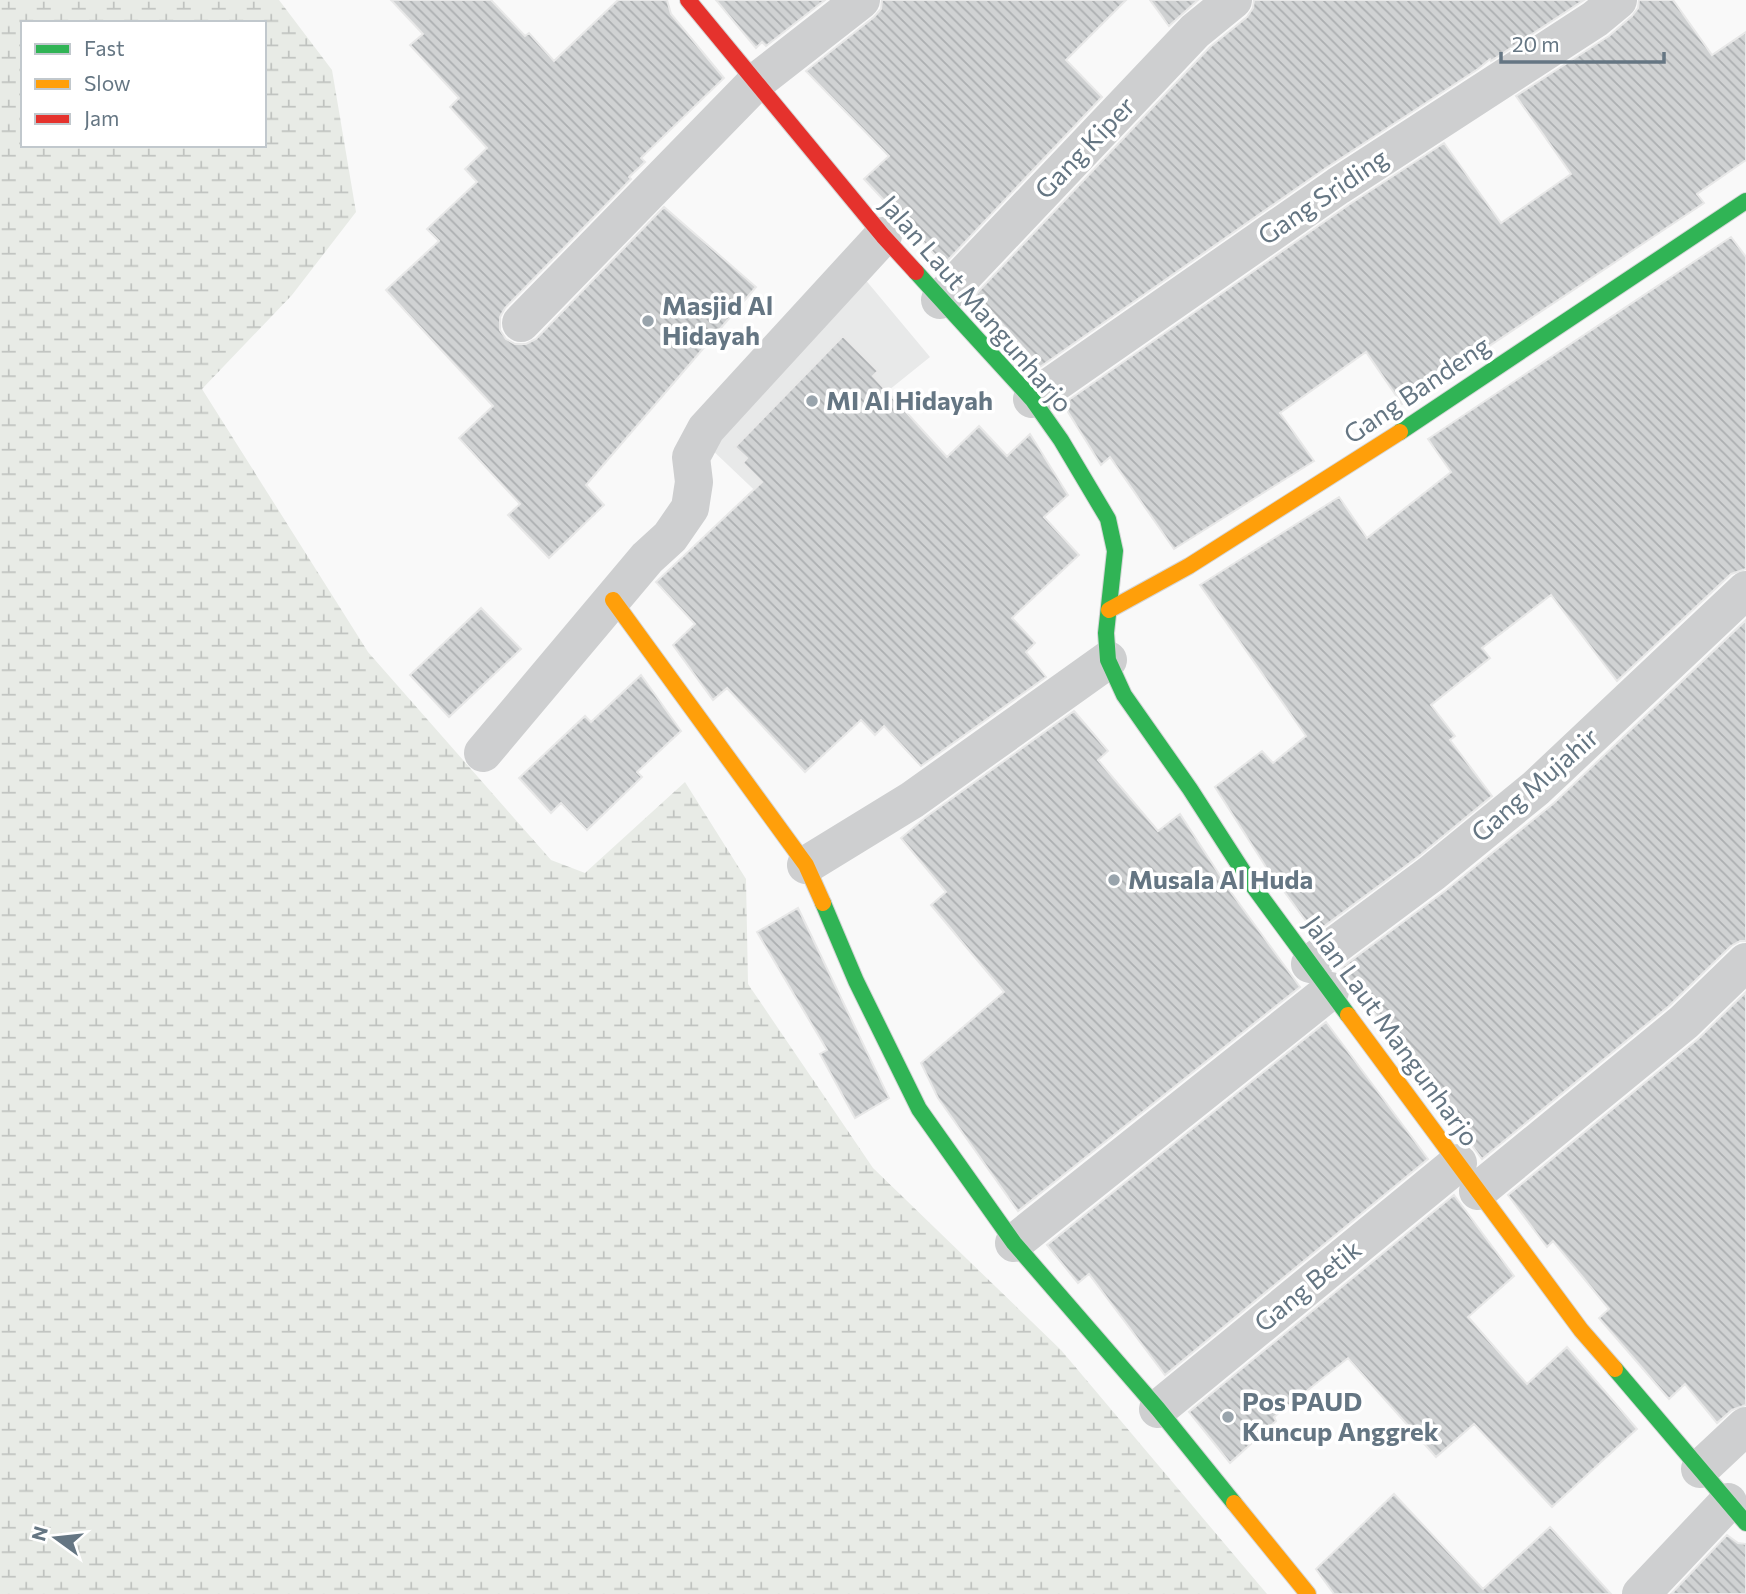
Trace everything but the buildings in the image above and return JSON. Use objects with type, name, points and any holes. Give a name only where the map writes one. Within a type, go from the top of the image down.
[{"type":"street","name":"Jalan Laut Mangunharjo","points":[[688,0],[883,236],[1032,399],[1061,440],[1108,519],[1115,551],[1106,633],[1108,660],[1124,695],[1190,789],[1248,879],[1581,1330],[1737,1513]]},
{"type":"street","points":[[521,323],[756,82],[861,0]]},
{"type":"street","name":"Gang Kiper","points":[[940,300],[1195,31],[1233,0]]},
{"type":"street","name":"Gang Sriding","points":[[1032,399],[1338,186],[1595,19],[1618,0]]},
{"type":"street","name":"Gang Bandeng","points":[[1109,610],[1189,566],[1365,455],[1746,201]]},
{"type":"street","points":[[483,753],[647,558],[670,537],[690,508],[694,482],[691,457],[706,429],[883,236]]},
{"type":"street","name":"Gang Mujahir","points":[[1014,1243],[1320,977],[1432,873],[1536,788],[1746,590]]},
{"type":"street","points":[[613,600],[806,865],[856,981],[919,1109],[1014,1243],[1158,1409],[1308,1594]]},
{"type":"street","points":[[806,865],[912,800],[1108,660]]},
{"type":"street","name":"Gang Betik","points":[[1158,1409],[1468,1177],[1684,1022],[1746,962]]},
{"type":"street","points":[[1700,1469],[1746,1426]]},
{"type":"street","points":[[1641,1594],[1737,1513]]},
{"type":"shaded area","name":"MI Al Hidayah","points":[[864,278],[930,357],[817,448],[790,524],[708,446]]},
{"type":"green space","points":[[0,0],[279,0],[332,70],[356,212],[292,295],[202,389],[368,652],[551,860],[585,873],[685,782],[746,879],[748,984],[873,1168],[1061,1350],[1267,1594],[0,1594]]},
{"type":"traffic: fast","points":[[1400,432],[1746,201]]},
{"type":"traffic: fast","points":[[916,272],[1032,399],[1061,440],[1108,519],[1115,551],[1106,633],[1108,660],[1124,695],[1190,789],[1248,879],[1348,1015]]},
{"type":"traffic: fast","points":[[823,903],[856,981],[919,1109],[1014,1243],[1158,1409],[1234,1503]]},
{"type":"traffic: fast","points":[[1615,1369],[1746,1523]]},
{"type":"traffic: slow","points":[[1109,610],[1189,566],[1400,432]]},
{"type":"traffic: slow","points":[[613,600],[806,865],[823,903]]},
{"type":"traffic: slow","points":[[1348,1015],[1581,1330],[1615,1369]]},
{"type":"traffic: slow","points":[[1234,1503],[1308,1594]]},
{"type":"traffic: jam","points":[[688,0],[883,236],[916,272]]},
{"type":"place","name":"Masjid Al Hidayah","points":[[648,321]]},
{"type":"place","name":"MI Al Hidayah","points":[[812,401]]},
{"type":"place","name":"Musala Al Huda","points":[[1114,880]]},
{"type":"place","name":"Pos PAUD Kuncup Anggrek","points":[[1228,1417]]}]
